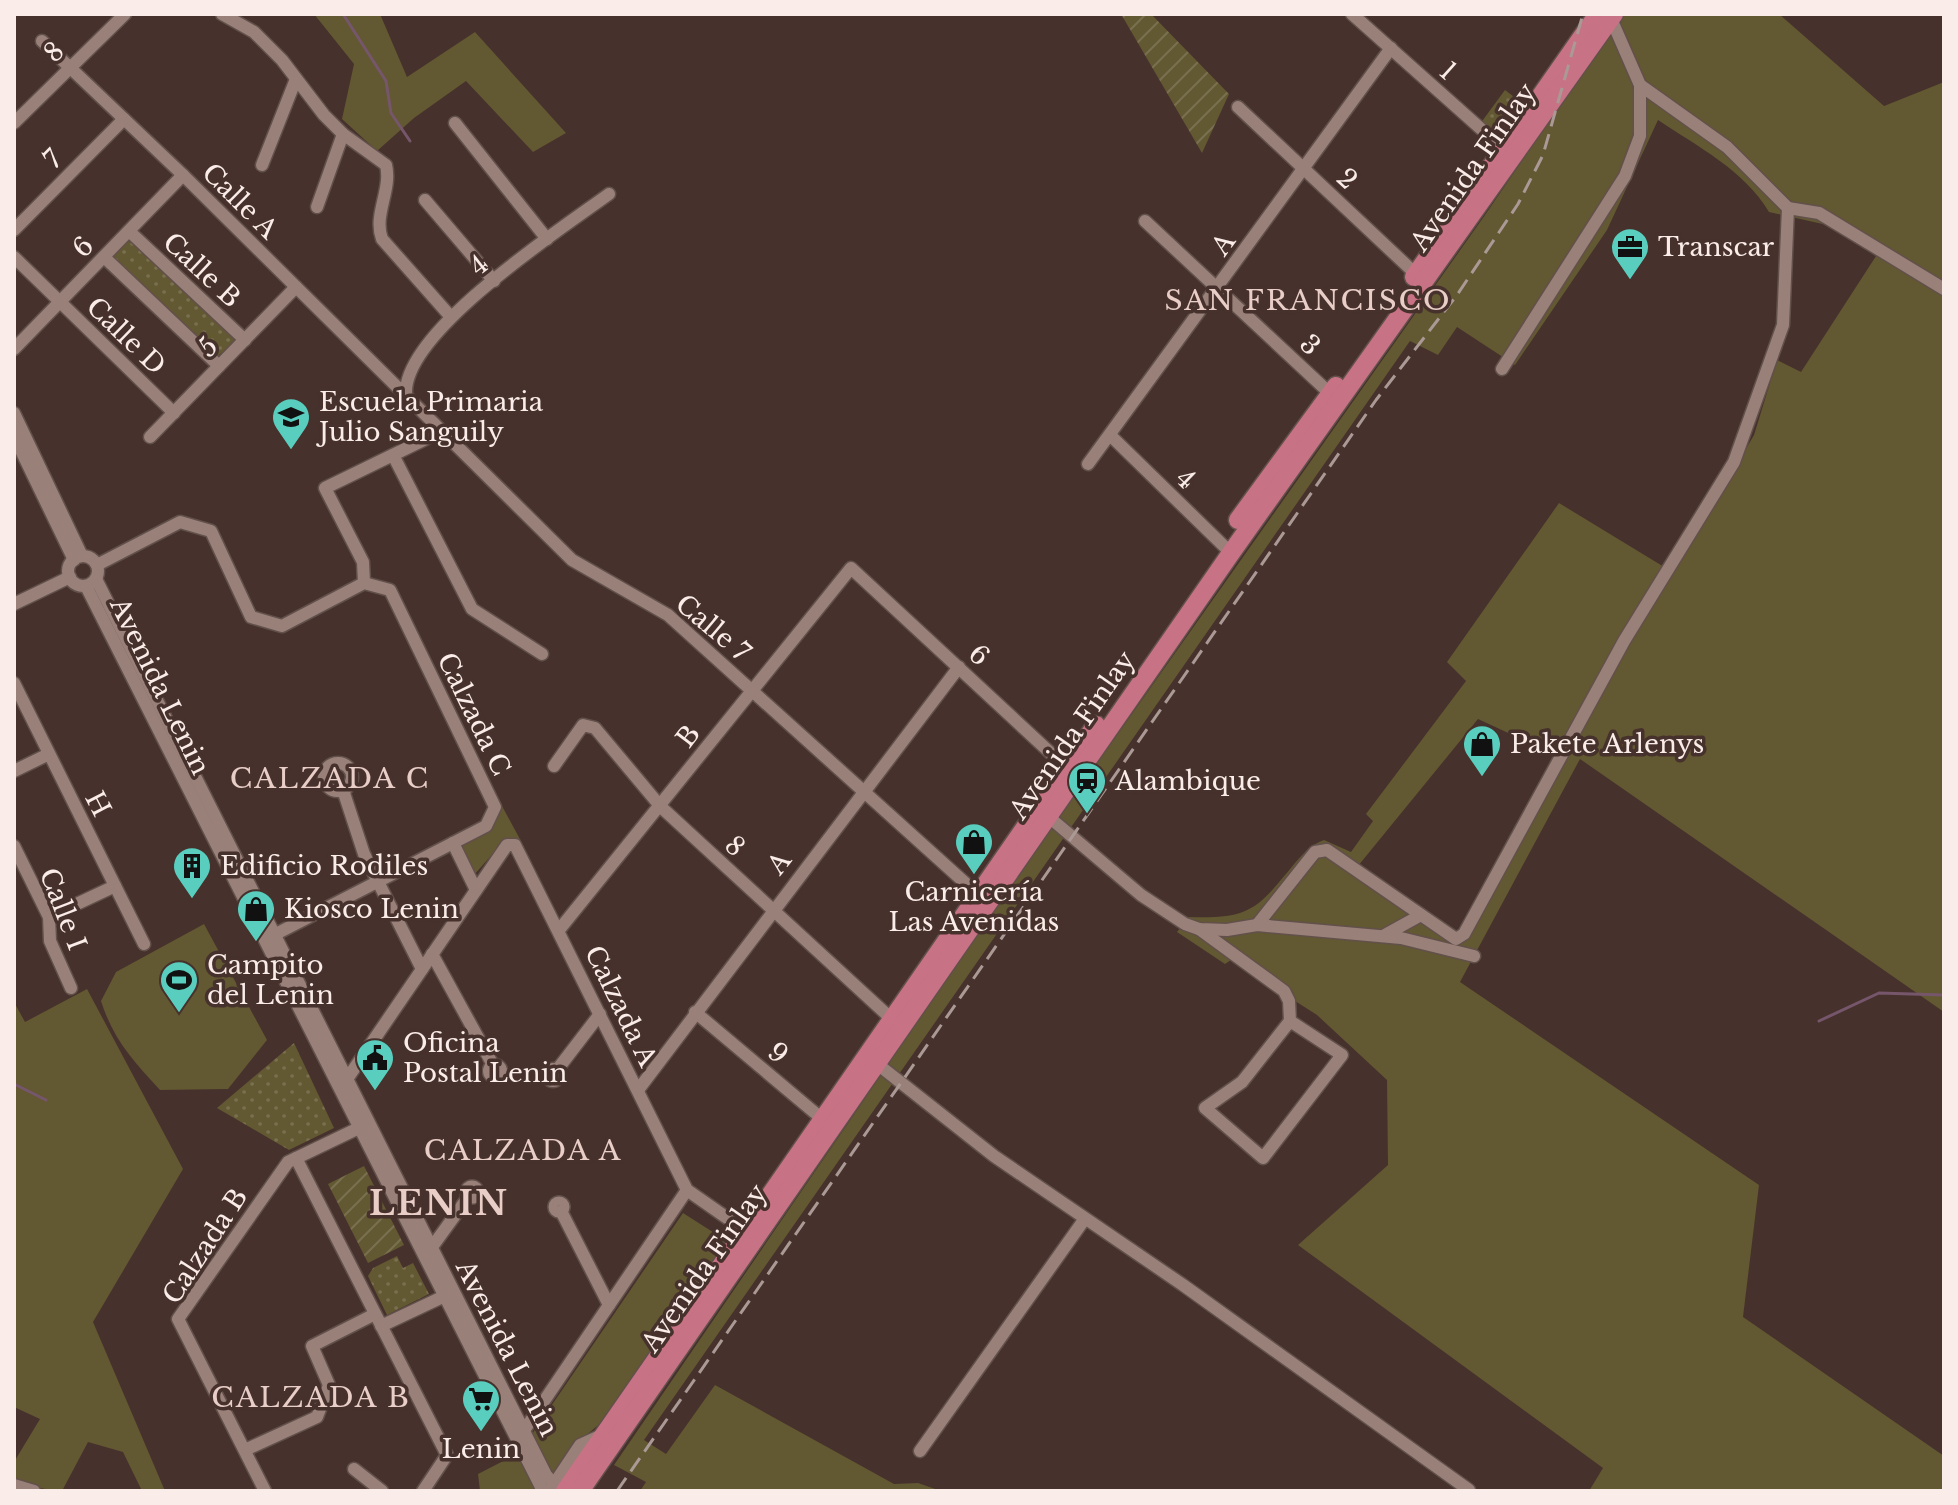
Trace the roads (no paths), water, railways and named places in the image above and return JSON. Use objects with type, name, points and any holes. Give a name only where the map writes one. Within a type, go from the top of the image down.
[{"type":"highway","name":"Avenida Finlay","points":[[554,1490],[605,1434],[750,1234],[1226,548],[1608,15]]},
{"type":"highway","name":"Avenida Finlay","points":[[580,1491],[750,1234]]},
{"type":"street","name":"8","points":[[14,123],[125,14]]},
{"type":"street","points":[[222,14],[254,32],[343,134],[386,165],[390,180],[378,228],[382,239],[451,317]]},
{"type":"street","points":[[1502,369],[1625,176],[1640,136],[1640,85],[1608,15]]},
{"type":"street","name":"1","points":[[1358,16],[1507,153]]},
{"type":"street","name":"Calle A","points":[[42,41],[406,394]]},
{"type":"street","name":"A","points":[[1088,464],[1391,48]]},
{"type":"street","points":[[262,165],[296,79]]},
{"type":"street","points":[[1640,85],[1727,147],[1788,208],[1819,213],[1944,289]]},
{"type":"street","name":"2","points":[[1238,107],[1420,278]]},
{"type":"street","name":"7","points":[[14,230],[124,119]]},
{"type":"street","points":[[455,123],[547,239]]},
{"type":"street","points":[[317,207],[343,134]]},
{"type":"street","name":"6","points":[[14,349],[183,175]]},
{"type":"street","name":"4","points":[[406,394],[405,379],[412,364],[451,317],[547,239],[609,194]]},
{"type":"street","points":[[425,200],[494,281]]},
{"type":"street","points":[[1257,925],[1315,852],[1327,850],[1456,939],[1464,934],[1617,654],[1734,462],[1783,325],[1788,208]]},
{"type":"street","name":"3","points":[[1145,221],[1335,398]]},
{"type":"street","name":"Calle B","points":[[129,231],[245,340]]},
{"type":"street","name":"Calle D","points":[[14,257],[174,413]]},
{"type":"street","points":[[104,257],[219,366]]},
{"type":"street","name":"5","points":[[150,437],[296,287]]},
{"type":"street","name":"Calle 7","points":[[406,394],[572,560],[668,615],[983,898]]},
{"type":"street","points":[[14,413],[78,558]]},
{"type":"street","points":[[78,558],[69,568],[70,577],[76,584],[91,582],[97,565],[180,522],[211,531],[251,617],[282,626],[364,583],[363,562],[325,488],[442,431]]},
{"type":"street","points":[[14,436],[78,558],[97,565]]},
{"type":"street","name":"4","points":[[1111,436],[1226,548]]},
{"type":"street","points":[[393,455],[472,609],[542,654]]},
{"type":"street","name":"6","points":[[851,568],[1070,772]]},
{"type":"street","name":"B","points":[[559,930],[851,568]]},
{"type":"street","points":[[14,604],[70,577]]},
{"type":"street","name":"Avenida Lenin","points":[[91,582],[268,938],[338,1091],[364,1126],[432,1247],[449,1294]]},
{"type":"street","name":"Calzada C","points":[[268,938],[486,826],[495,807],[390,590],[364,583]]},
{"type":"street","name":"A","points":[[638,1090],[771,910],[959,667]]},
{"type":"street","name":"H","points":[[14,683],[144,944]]},
{"type":"street","name":"8","points":[[554,766],[583,725],[595,728],[661,807],[896,1022]]},
{"type":"street","points":[[14,771],[49,754]]},
{"type":"street","points":[[343,790],[364,854],[422,969]]},
{"type":"street","points":[[1043,811],[1141,895],[1185,924],[1199,929],[1284,991],[1289,1001],[1290,1021],[1242,1082],[1205,1108],[1263,1158],[1342,1055],[1290,1021]]},
{"type":"street","points":[[453,843],[476,890]]},
{"type":"street","name":"Calzada A","points":[[338,1091],[507,845],[515,845],[687,1190]]},
{"type":"street","name":"Calle I","points":[[14,846],[49,917],[50,941],[71,988]]},
{"type":"street","points":[[49,917],[115,886]]},
{"type":"street","points":[[1383,936],[1421,915]]},
{"type":"street","points":[[1199,929],[1227,930],[1257,925],[1383,936],[1474,956]]},
{"type":"street","name":"Avenida Lenin","points":[[268,938],[347,1078],[364,1126],[521,1435],[554,1490]]},
{"type":"street","points":[[432,954],[493,1065]]},
{"type":"street","name":"9","points":[[695,1012],[827,1124]]},
{"type":"street","points":[[557,1070],[600,1014]]},
{"type":"street","points":[[871,1059],[994,1156],[1183,1285],[1469,1490]]},
{"type":"street","name":"Calzada B","points":[[265,1491],[178,1319],[288,1162],[364,1126]]},
{"type":"street","points":[[296,1158],[447,1455],[423,1491]]},
{"type":"street","points":[[521,1435],[687,1190],[750,1234]]},
{"type":"street","points":[[432,1247],[469,1196]]},
{"type":"street","points":[[561,1211],[609,1305]]},
{"type":"street","points":[[920,1451],[1084,1220]]},
{"type":"street","points":[[381,1326],[449,1294]]},
{"type":"street","points":[[245,1450],[317,1417],[329,1385],[312,1346],[375,1314]]},
{"type":"street","points":[[354,1469],[382,1491]]},
{"type":"street","points":[[14,1485],[34,1491]]},
{"type":"waterway","points":[[343,14],[386,81],[391,113],[410,141]]},
{"type":"waterway","points":[[1819,1021],[1879,993],[1944,995]]},
{"type":"waterway","points":[[14,1084],[46,1100]]},
{"type":"railway","points":[[617,1491],[1376,400],[1457,295],[1518,204],[1543,155],[1583,14]]},
{"type":"place","name":"Transcar","points":[[1630,281]]},
{"type":"place","name":"Escuela Primaria Julio Sanguily","points":[[291,451]]},
{"type":"place","name":"Pakete Arlenys","points":[[1482,778]]},
{"type":"place","name":"Alambique","points":[[1087,815]]},
{"type":"place","name":"Carnicería Las Avenidas","points":[[974,876]]},
{"type":"place","name":"Edificio Rodiles","points":[[192,900]]},
{"type":"place","name":"Kiosco Lenin","points":[[256,943]]},
{"type":"place","name":"Campito del Lenin","points":[[179,1014]]},
{"type":"place","name":"Oficina Postal Lenin","points":[[375,1092]]},
{"type":"place","name":"Lenin","points":[[481,1433]]},
{"type":"district","name":"SAN FRANCISCO","points":[[1308,300]]},
{"type":"district","name":"CALZADA C","points":[[330,778]]},
{"type":"district","name":"CALZADA A","points":[[523,1150]]},
{"type":"district","name":"LENIN","points":[[439,1203]]},
{"type":"district","name":"CALZADA B","points":[[311,1397]]}]
